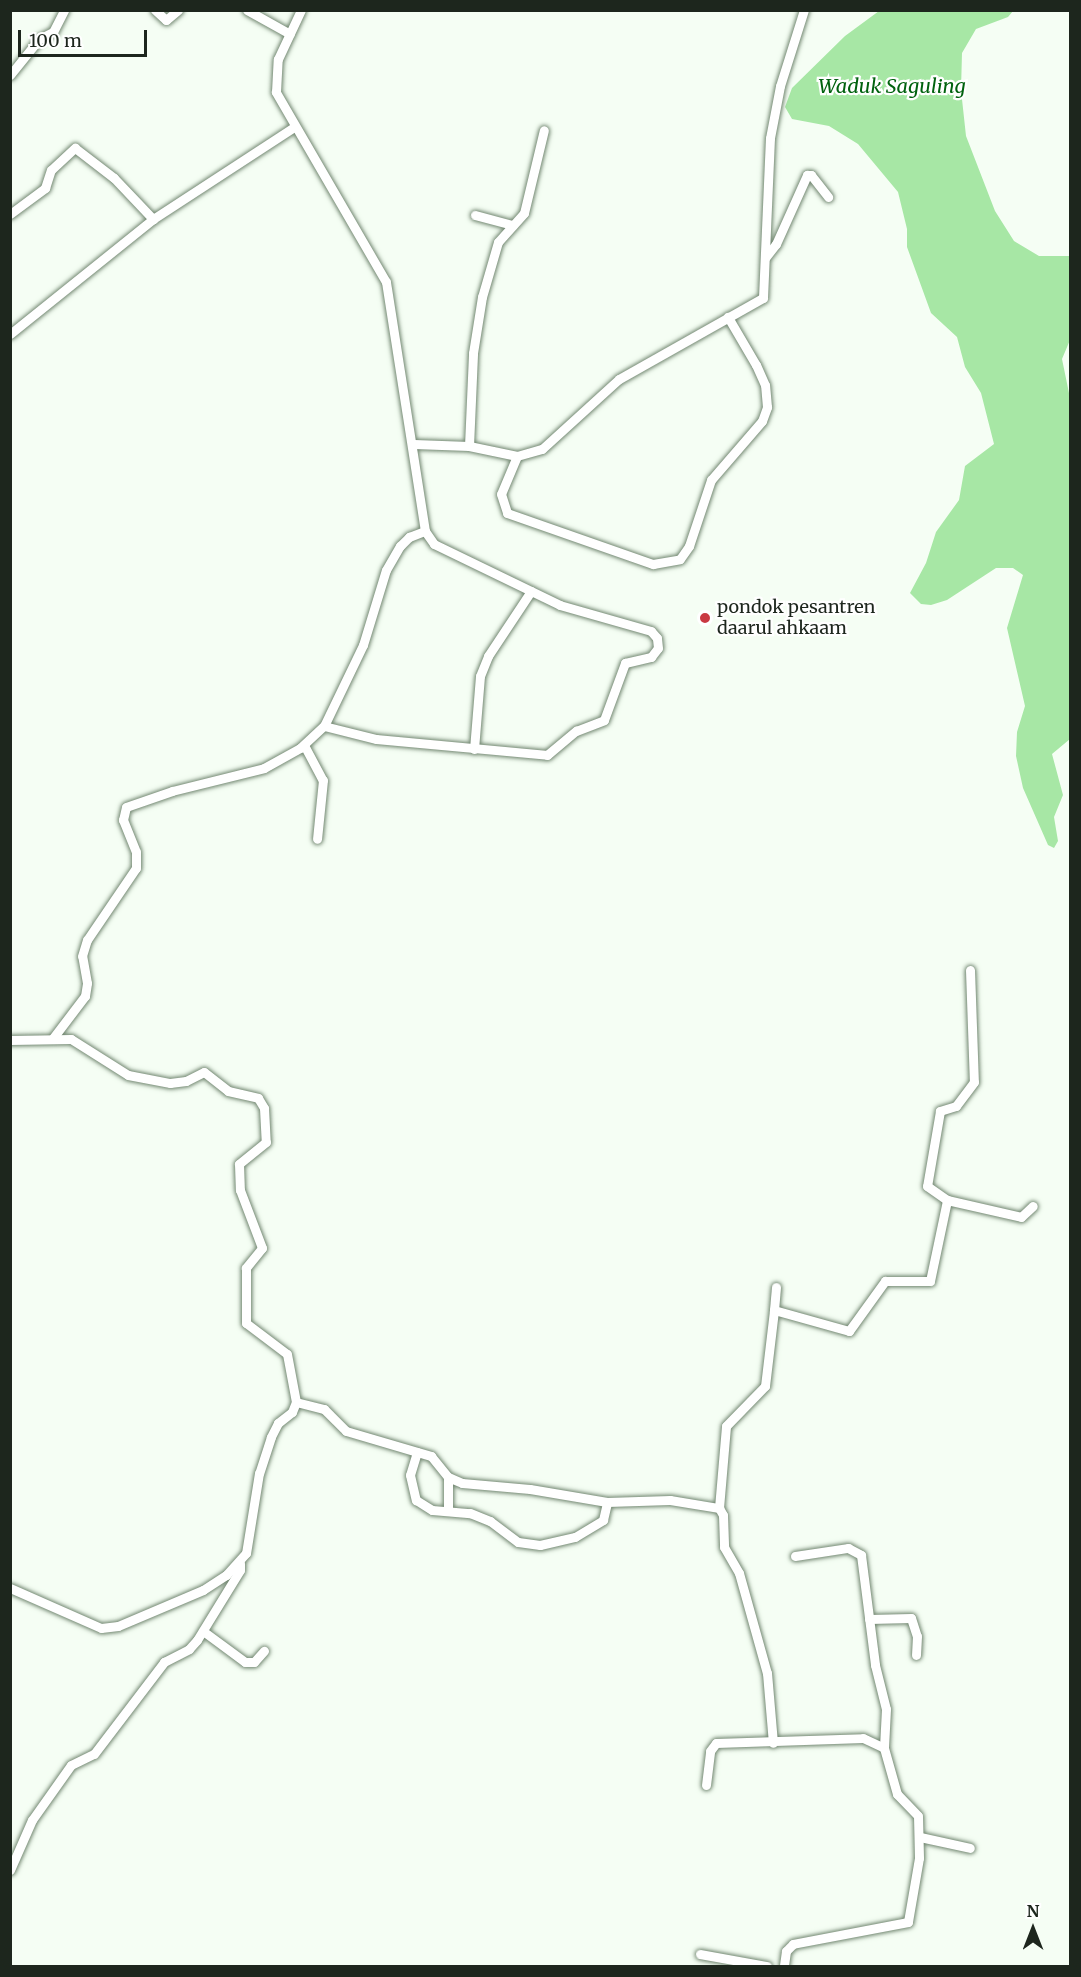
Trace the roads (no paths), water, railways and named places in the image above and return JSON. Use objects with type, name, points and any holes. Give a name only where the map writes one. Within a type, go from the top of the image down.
[{"type":"street","points":[[10,75],[39,39],[53,32],[64,10]]},
{"type":"street","points":[[155,10],[168,20],[178,10]]},
{"type":"street","points":[[247,10],[290,34]]},
{"type":"street","points":[[301,10],[278,59],[275,84],[278,99],[386,282],[414,444],[425,531],[434,544],[582,614],[651,632],[657,638],[658,648],[651,657],[625,663],[604,720],[576,731],[547,755],[375,738],[324,726]]},
{"type":"street","points":[[414,444],[469,446],[517,456],[542,449],[619,379],[763,298],[770,138],[780,86],[804,10]]},
{"type":"street","points":[[10,334],[153,219],[294,127]]},
{"type":"street","points":[[469,446],[473,353],[482,297],[497,244],[524,213],[544,130]]},
{"type":"street","points":[[10,214],[45,188],[51,170],[75,148],[114,178],[153,219]]},
{"type":"street","points":[[765,258],[776,244],[806,176],[811,175],[828,197]]},
{"type":"street","points":[[475,214],[513,225]]},
{"type":"street","points":[[517,456],[501,494],[507,513],[653,564],[680,559],[689,546],[711,480],[762,421],[767,407],[765,385],[728,317]]},
{"type":"street","points":[[53,1038],[85,996],[87,983],[82,956],[87,940],[136,868],[136,852],[123,820],[126,807],[172,791],[264,768],[304,745],[324,726],[363,645],[386,570],[404,541],[425,531]]},
{"type":"street","points":[[474,749],[480,676],[488,656],[531,591]]},
{"type":"street","points":[[304,745],[323,780],[317,838]]},
{"type":"street","points":[[970,970],[974,1082],[956,1106],[940,1112],[927,1182],[929,1190],[947,1200],[1023,1217],[1033,1206]]},
{"type":"street","points":[[10,1040],[53,1038],[77,1042],[128,1076],[170,1083],[186,1081],[204,1072],[228,1091],[258,1098],[264,1108],[266,1142],[239,1164],[240,1190],[262,1248],[246,1268],[246,1323],[287,1354],[296,1402],[292,1412],[278,1423],[271,1437],[240,1563],[203,1631],[189,1649],[164,1662],[94,1754],[70,1765],[32,1820],[10,1870]]},
{"type":"street","points":[[774,1310],[849,1331],[885,1281],[930,1281],[947,1200]]},
{"type":"street","points":[[772,1743],[767,1673],[739,1573],[724,1547],[719,1508],[726,1426],[765,1386],[776,1287]]},
{"type":"street","points":[[296,1402],[324,1409],[346,1431],[435,1458],[448,1477],[462,1483],[530,1489],[608,1502],[670,1500],[719,1508]]},
{"type":"street","points":[[417,1452],[410,1475],[416,1500],[432,1509],[470,1513],[490,1521],[518,1542],[540,1545],[564,1542],[595,1527],[603,1520],[608,1502]]},
{"type":"street","points":[[448,1477],[448,1511]]},
{"type":"street","points":[[784,1966],[786,1951],[793,1944],[908,1922],[920,1837],[918,1816],[897,1794],[884,1748],[886,1709],[875,1665],[859,1551],[848,1548],[795,1556]]},
{"type":"street","points":[[10,1588],[91,1626],[110,1628],[203,1590],[240,1563]]},
{"type":"street","points":[[869,1619],[911,1618],[916,1626],[916,1655]]},
{"type":"street","points":[[203,1631],[245,1662],[254,1662],[264,1651]]},
{"type":"street","points":[[706,1785],[713,1744],[862,1738],[884,1748]]},
{"type":"street","points":[[920,1837],[970,1848]]},
{"type":"street","points":[[700,1954],[767,1966]]},
{"type":"water","name":"Waduk Saguling","points":[[879,11],[1013,11],[1008,17],[976,29],[962,53],[961,90],[966,136],[995,211],[1014,241],[1039,256],[1070,256],[1070,340],[1062,359],[1070,398],[1070,739],[1052,754],[1063,795],[1054,817],[1058,841],[1054,848],[1048,845],[1023,788],[1016,756],[1017,732],[1025,706],[1007,628],[1023,575],[1013,568],[996,568],[947,600],[931,605],[921,604],[910,593],[926,563],[936,532],[959,500],[965,466],[994,444],[981,393],[965,367],[957,337],[931,313],[907,247],[907,229],[898,192],[858,144],[829,126],[792,119],[785,107],[792,88],[845,36]]},
{"type":"place","name":"pondok pesantren daarul ahkaam","points":[[705,618]]}]
